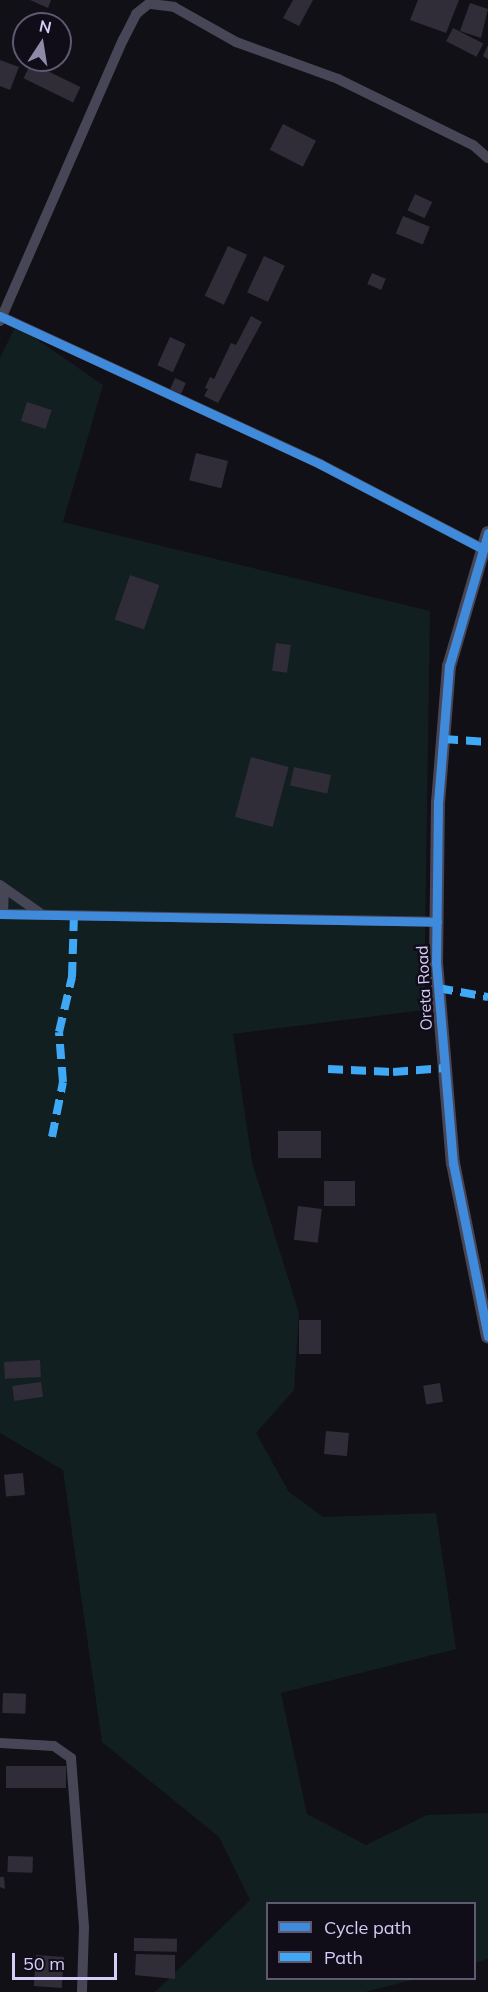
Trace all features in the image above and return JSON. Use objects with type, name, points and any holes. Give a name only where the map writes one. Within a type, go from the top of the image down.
[{"type":"street","points":[[483,549],[320,464],[1,318],[123,40],[136,14],[152,2],[174,7],[236,42],[338,79],[473,146],[488,158]]},
{"type":"street","name":"Oreta Road","points":[[488,533],[449,666],[438,802],[436,962],[453,1163],[488,1336]]},
{"type":"street","points":[[2,886],[40,913]]},
{"type":"street","points":[[2,886],[1,914],[437,922]]},
{"type":"street","points":[[0,1743],[54,1746],[71,1758],[84,1927],[82,1992]]},
{"type":"shaded area","points":[[16,325],[103,385],[63,522],[430,611],[424,1010],[233,1034],[252,1162],[299,1313],[294,1390],[256,1433],[289,1492],[323,1517],[436,1513],[456,1649],[281,1693],[307,1814],[366,1845],[427,1815],[488,1813],[488,1959],[476,1963],[476,1902],[266,1902],[266,1980],[412,1980],[365,1992],[155,1992],[250,1900],[219,1837],[102,1742],[63,1470],[0,1433],[0,358]]},
{"type":"building","points":[[30,0],[51,0],[48,8]]},
{"type":"building","points":[[293,0],[313,0],[299,26],[283,18]]},
{"type":"building","points":[[418,0],[459,0],[446,33],[410,20]]},
{"type":"building","points":[[470,3],[488,9],[481,38],[460,31]]},
{"type":"building","points":[[453,28],[483,43],[476,57],[446,41]]},
{"type":"building","points":[[488,45],[488,59],[483,56]]},
{"type":"building","points":[[0,60],[12,64],[12,72],[17,72],[10,90],[0,86]]},
{"type":"building","points":[[27,72],[49,72],[80,87],[73,102],[24,78]]},
{"type":"building","points":[[283,124],[316,141],[303,167],[270,150]]},
{"type":"building","points":[[415,194],[432,202],[425,218],[407,210]]},
{"type":"building","points":[[403,216],[430,227],[423,244],[396,234]]},
{"type":"building","points":[[228,246],[247,255],[224,305],[205,296]]},
{"type":"building","points":[[264,256],[285,266],[268,302],[247,292]]},
{"type":"building","points":[[372,273],[386,279],[381,290],[367,284]]},
{"type":"building","points":[[251,316],[262,322],[218,403],[204,396],[208,389],[205,388],[210,377],[214,379],[231,343],[236,345]]},
{"type":"building","points":[[170,337],[186,344],[173,372],[157,365]]},
{"type":"building","points":[[175,378],[186,383],[181,394],[170,389]]},
{"type":"building","points":[[27,402],[52,410],[46,429],[21,421]]},
{"type":"building","points":[[196,453],[228,461],[221,488],[189,480]]},
{"type":"building","points":[[130,575],[159,585],[144,630],[115,619]]},
{"type":"building","points":[[276,643],[291,645],[287,673],[272,671]]},
{"type":"building","points":[[251,757],[289,767],[273,827],[235,817]]},
{"type":"building","points":[[294,767],[331,775],[327,793],[290,786]]},
{"type":"building","points":[[278,1131],[321,1131],[321,1158],[278,1158]]},
{"type":"building","points":[[324,1181],[355,1181],[355,1206],[324,1206]]},
{"type":"building","points":[[298,1206],[322,1209],[318,1243],[294,1240]]},
{"type":"building","points":[[299,1320],[321,1320],[321,1354],[299,1354]]},
{"type":"building","points":[[40,1360],[41,1377],[5,1379],[4,1362]]},
{"type":"building","points":[[41,1382],[43,1397],[14,1401],[12,1386]]},
{"type":"building","points":[[440,1383],[443,1402],[426,1404],[423,1386]]},
{"type":"building","points":[[326,1431],[349,1433],[347,1456],[324,1454]]},
{"type":"building","points":[[23,1473],[25,1495],[6,1497],[4,1475]]},
{"type":"building","points":[[3,1693],[26,1694],[25,1714],[2,1713]]},
{"type":"building","points":[[6,1766],[66,1766],[66,1788],[6,1788]]},
{"type":"building","points":[[8,1856],[33,1857],[32,1873],[7,1872]]},
{"type":"building","points":[[0,1877],[4,1877],[5,1889],[0,1887]]},
{"type":"building","points":[[134,1938],[177,1939],[177,1952],[134,1951]]},
{"type":"building","points":[[136,1954],[175,1955],[175,1979],[135,1975]]},
{"type":"building","points":[[36,1955],[64,1957],[62,1988],[34,1986]]},
{"type":"marked path","points":[[443,739],[488,742]]},
{"type":"marked path","points":[[52,1137],[63,1082],[59,1032],[72,977],[74,914]]},
{"type":"marked path","points":[[438,988],[488,997]]},
{"type":"marked path","points":[[328,1069],[393,1072],[445,1068]]},
{"type":"cycle path","points":[[0,316],[320,464],[483,549]]},
{"type":"cycle path","points":[[488,533],[449,666],[438,802],[436,962],[453,1163],[488,1336]]},
{"type":"cycle path","points":[[0,914],[437,922]]}]
